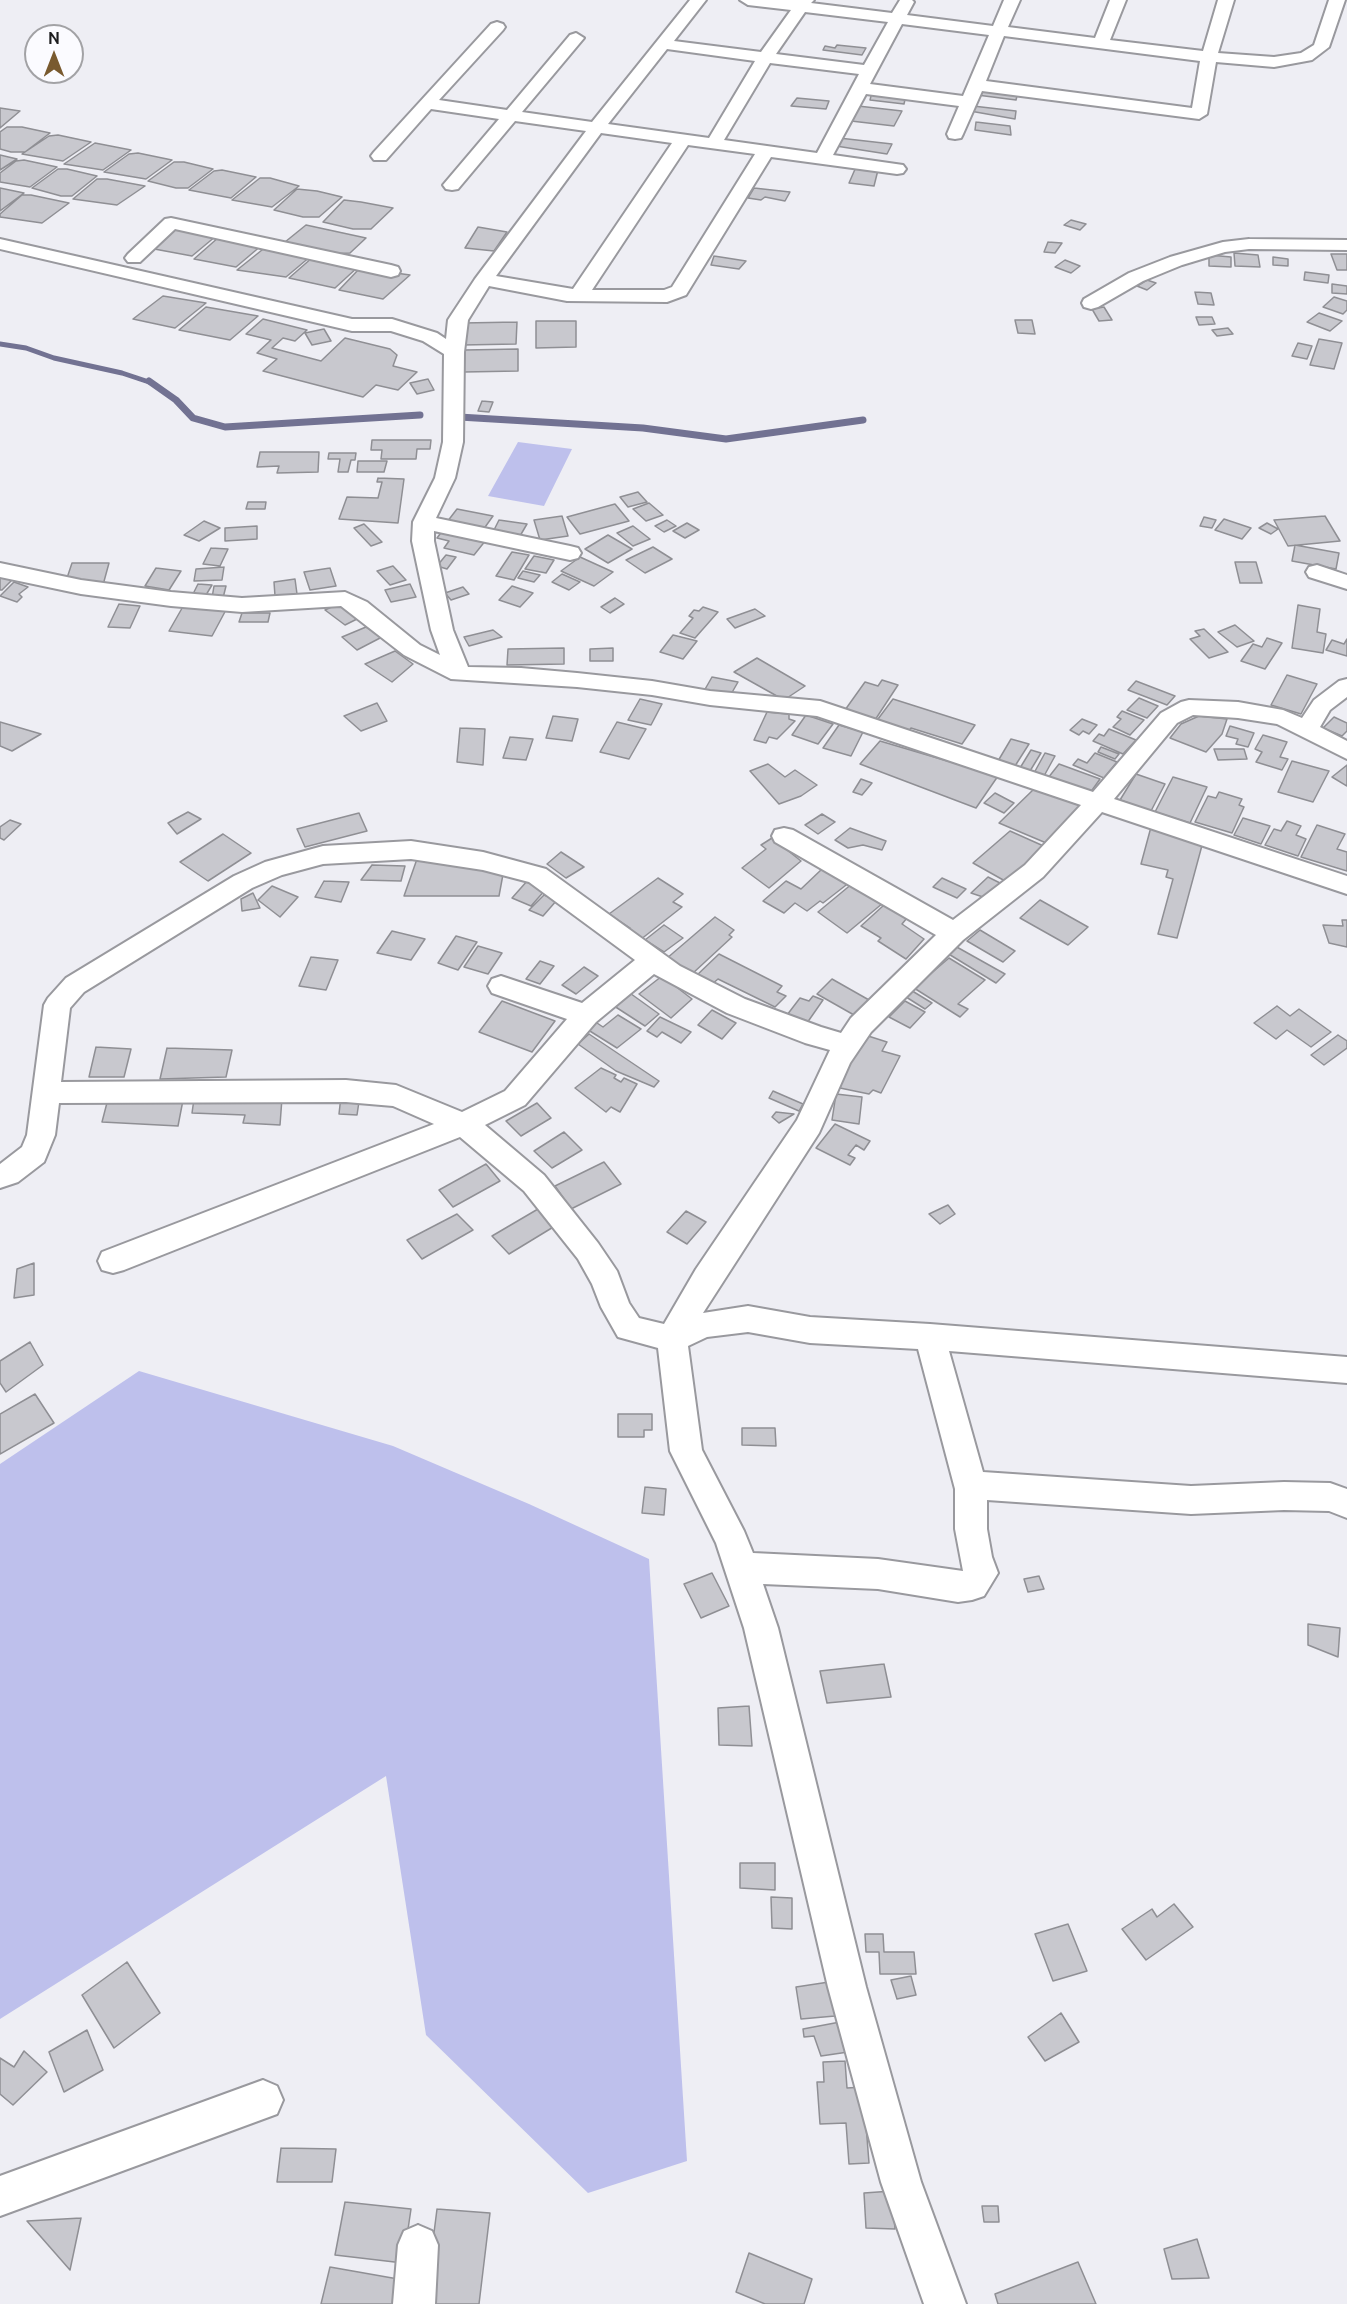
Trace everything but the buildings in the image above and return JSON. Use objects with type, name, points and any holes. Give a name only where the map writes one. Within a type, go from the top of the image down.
[{"type":"street","points":[[459,674],[442,630],[423,542],[424,522],[444,478],[453,442],[454,351],[458,320],[484,279],[597,127],[698,0]]},
{"type":"street","points":[[748,0],[804,3],[897,18],[1101,44],[1274,62],[1306,57],[1321,47],[1337,0]]},
{"type":"street","points":[[823,158],[907,0]]},
{"type":"street","points":[[955,134],[1012,0]]},
{"type":"street","points":[[1101,44],[1118,0]]},
{"type":"street","points":[[976,85],[1199,114],[1209,57],[1226,0]]},
{"type":"street","points":[[714,143],[766,56],[804,3]]},
{"type":"street","points":[[380,156],[497,27]]},
{"type":"street","points":[[452,185],[576,38]]},
{"type":"street","points":[[664,44],[870,71]]},
{"type":"street","points":[[861,88],[969,102]]},
{"type":"street","points":[[429,104],[897,168]]},
{"type":"street","points":[[579,295],[683,139]]},
{"type":"street","points":[[484,279],[567,295],[667,296],[679,291],[766,150]]},
{"type":"street","points":[[134,258],[171,223],[391,271]]},
{"type":"street","points":[[0,228],[86,255],[352,325],[392,325],[430,337],[454,351]]},
{"type":"street","points":[[0,244],[86,255],[134,258],[375,312],[392,325]]},
{"type":"street","points":[[1091,303],[1136,277],[1176,261],[1223,247],[1249,244],[1347,245]]},
{"type":"street","points":[[424,522],[570,553]]},
{"type":"street","points":[[0,570],[81,587],[171,599],[242,605],[345,599],[359,607],[412,650],[459,674],[521,675],[587,681],[652,688],[710,698],[820,709],[1347,885]]},
{"type":"street","points":[[1317,572],[1347,582]]},
{"type":"street","points":[[1306,730],[1322,705],[1347,686]]},
{"type":"street","points":[[945,2304],[895,2159],[848,1987],[761,1628],[732,1541],[686,1451],[672,1340],[707,1278],[809,1125],[846,1044],[861,1025],[954,933],[1034,871],[1098,802],[1169,718],[1189,707],[1238,710],[1283,718],[1347,751]]},
{"type":"street","points":[[784,836],[954,933]]},
{"type":"street","points":[[0,1177],[8,1174],[34,1154],[41,1135],[57,1005],[75,985],[243,882],[274,868],[324,855],[411,850],[483,861],[537,875],[671,973],[736,1006],[815,1036],[846,1044]]},
{"type":"street","points":[[113,1261],[462,1124],[515,1098],[586,1015],[653,960]]},
{"type":"street","points":[[501,987],[586,1015]]},
{"type":"street","points":[[47,1093],[346,1091],[396,1096],[462,1124],[534,1183],[588,1251],[606,1280],[616,1307],[629,1328],[672,1340],[704,1325],[748,1319],[810,1330],[930,1337],[1347,1371]]},
{"type":"street","points":[[741,1568],[878,1574],[958,1587],[972,1585],[981,1573],[975,1557],[971,1529],[971,1489],[930,1337]]},
{"type":"street","points":[[971,1489],[986,1485],[1013,1486],[1111,1497],[1191,1500],[1284,1496],[1330,1497],[1347,1504]]},
{"type":"street","points":[[0,2196],[262,2100]]},
{"type":"street","points":[[414,2304],[418,2245]]},
{"type":"shaded area","points":[[518,442],[572,449],[544,506],[488,496]]},
{"type":"shaded area","points":[[139,1371],[393,1446],[529,1504],[649,1559],[687,2161],[588,2193],[426,2035],[386,1776],[0,2019],[0,1464]]},
{"type":"waterway","points":[[0,344],[26,348],[54,358],[122,373],[152,383]]},
{"type":"waterway","points":[[152,383],[176,400],[193,418],[225,427],[420,415]]},
{"type":"waterway","points":[[459,417],[643,428],[726,439],[863,420]]}]
